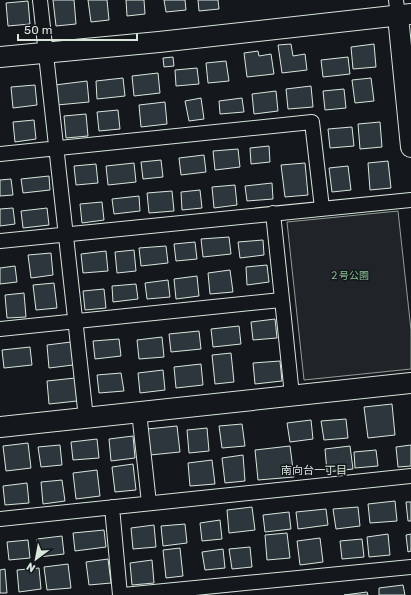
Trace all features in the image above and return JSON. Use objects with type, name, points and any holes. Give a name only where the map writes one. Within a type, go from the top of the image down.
[{"type":"street","points":[[40,0],[47,52],[74,321],[86,418]]},
{"type":"street","points":[[0,57],[402,10],[411,147]]},
{"type":"street","points":[[0,154],[312,122],[322,208]]},
{"type":"street","points":[[0,241],[411,200]]},
{"type":"street","points":[[273,213],[292,395]]},
{"type":"street","points":[[0,328],[281,300]]},
{"type":"street","points":[[0,427],[411,383]]},
{"type":"street","points":[[139,412],[149,503]]},
{"type":"street","points":[[0,519],[411,476]]},
{"type":"street","points":[[112,507],[120,595]]},
{"type":"street","points":[[124,595],[411,567]]},
{"type":"green space","name":"２号公園","points":[[398,211],[411,330],[411,369],[304,380],[287,222]]},
{"type":"building","points":[[53,0],[74,0],[76,24],[56,26]]},
{"type":"building","points":[[88,0],[107,0],[109,20],[91,22]]},
{"type":"building","points":[[126,0],[144,0],[145,14],[127,16]]},
{"type":"building","points":[[164,0],[185,0],[186,10],[166,12]]},
{"type":"building","points":[[198,0],[218,0],[219,9],[199,11]]},
{"type":"building","points":[[28,1],[30,24],[8,26],[6,3]]},
{"type":"building","points":[[291,44],[293,56],[305,54],[307,70],[282,73],[278,45]]},
{"type":"building","points":[[374,44],[376,67],[353,69],[351,47]]},
{"type":"building","points":[[258,51],[259,56],[271,54],[274,74],[247,77],[244,53]]},
{"type":"building","points":[[173,57],[174,66],[164,67],[163,58]]},
{"type":"building","points":[[348,57],[350,74],[323,77],[321,60]]},
{"type":"building","points":[[226,61],[229,81],[208,83],[206,63]]},
{"type":"building","points":[[197,68],[199,84],[176,86],[175,70]]},
{"type":"building","points":[[158,73],[160,93],[134,96],[132,76]]},
{"type":"building","points":[[123,78],[125,96],[97,99],[96,81]]},
{"type":"building","points":[[371,78],[374,101],[355,103],[352,80]]},
{"type":"building","points":[[87,81],[89,102],[57,105],[55,85]]},
{"type":"building","points":[[35,85],[37,105],[13,108],[11,87]]},
{"type":"building","points":[[311,86],[313,107],[288,109],[286,89]]},
{"type":"building","points":[[344,89],[346,108],[325,110],[323,91]]},
{"type":"building","points":[[276,91],[278,111],[254,114],[252,94]]},
{"type":"building","points":[[201,98],[204,119],[189,121],[185,101]]},
{"type":"building","points":[[242,98],[244,112],[220,114],[219,101]]},
{"type":"building","points":[[165,102],[167,124],[141,127],[139,105]]},
{"type":"building","points":[[118,110],[120,129],[99,131],[97,112]]},
{"type":"building","points":[[86,114],[88,136],[66,138],[64,116]]},
{"type":"building","points":[[34,120],[36,139],[15,142],[13,122]]},
{"type":"building","points":[[380,122],[382,147],[360,149],[358,124]]},
{"type":"building","points":[[352,127],[354,146],[330,148],[328,129]]},
{"type":"building","points":[[269,146],[270,162],[251,164],[250,148]]},
{"type":"building","points":[[238,149],[240,167],[215,170],[213,151]]},
{"type":"building","points":[[204,155],[206,172],[181,175],[179,158]]},
{"type":"building","points":[[161,160],[163,177],[143,179],[141,162]]},
{"type":"building","points":[[388,161],[391,188],[370,190],[368,163]]},
{"type":"building","points":[[134,163],[136,182],[108,185],[106,166]]},
{"type":"building","points":[[305,163],[308,195],[285,197],[281,165]]},
{"type":"building","points":[[96,164],[98,183],[76,185],[74,166]]},
{"type":"building","points":[[348,166],[351,190],[332,192],[329,168]]},
{"type":"building","points":[[49,176],[50,190],[23,193],[21,179]]},
{"type":"building","points":[[11,179],[13,195],[0,196],[0,180]]},
{"type":"building","points":[[272,183],[273,199],[247,201],[245,186]]},
{"type":"building","points":[[235,185],[237,205],[214,208],[212,187]]},
{"type":"building","points":[[200,190],[202,208],[182,210],[181,192]]},
{"type":"building","points":[[172,191],[174,211],[149,213],[147,193]]},
{"type":"building","points":[[139,196],[140,211],[114,214],[112,199]]},
{"type":"building","points":[[102,202],[104,220],[82,223],[80,204]]},
{"type":"building","points":[[13,208],[15,224],[0,226],[0,209]]},
{"type":"building","points":[[47,208],[49,225],[23,228],[21,211]]},
{"type":"building","points":[[229,237],[231,254],[203,257],[201,239]]},
{"type":"building","points":[[263,240],[264,255],[240,258],[238,242]]},
{"type":"building","points":[[195,242],[197,259],[176,261],[174,244]]},
{"type":"building","points":[[166,246],[168,263],[141,266],[139,248]]},
{"type":"building","points":[[134,250],[136,271],[117,273],[115,252]]},
{"type":"building","points":[[106,251],[108,271],[83,273],[81,254]]},
{"type":"building","points":[[51,253],[53,275],[31,278],[28,255]]},
{"type":"building","points":[[267,265],[269,282],[247,285],[246,267]]},
{"type":"building","points":[[15,266],[17,282],[0,284],[0,268]]},
{"type":"building","points":[[230,270],[233,292],[210,294],[208,273]]},
{"type":"building","points":[[197,276],[199,296],[176,299],[174,279]]},
{"type":"building","points":[[168,280],[170,297],[147,299],[145,283]]},
{"type":"building","points":[[54,283],[57,308],[36,310],[33,285]]},
{"type":"building","points":[[136,284],[138,299],[113,302],[112,286]]},
{"type":"building","points":[[104,289],[106,308],[85,310],[83,291]]},
{"type":"building","points":[[24,293],[26,317],[7,318],[5,295]]},
{"type":"building","points":[[275,319],[277,338],[253,340],[251,322]]},
{"type":"building","points":[[239,326],[241,344],[213,347],[211,329]]},
{"type":"building","points":[[199,331],[201,349],[171,352],[169,334]]},
{"type":"building","points":[[162,337],[164,357],[139,359],[137,340]]},
{"type":"building","points":[[119,339],[121,356],[95,359],[93,341]]},
{"type":"building","points":[[71,342],[73,365],[49,368],[47,345]]},
{"type":"building","points":[[30,347],[32,365],[4,368],[2,350]]},
{"type":"building","points":[[231,353],[234,382],[215,384],[212,355]]},
{"type":"building","points":[[280,361],[282,381],[255,384],[253,363]]},
{"type":"building","points":[[201,364],[203,385],[176,388],[174,367]]},
{"type":"building","points":[[163,370],[165,390],[140,393],[138,373]]},
{"type":"building","points":[[121,373],[124,391],[99,393],[97,375]]},
{"type":"building","points":[[75,378],[77,401],[49,404],[47,381]]},
{"type":"building","points":[[392,404],[395,435],[368,438],[364,407]]},
{"type":"building","points":[[346,419],[348,438],[324,440],[321,421]]},
{"type":"building","points":[[311,420],[313,439],[290,442],[287,423]]},
{"type":"building","points":[[242,424],[245,446],[222,448],[219,426]]},
{"type":"building","points":[[177,426],[180,452],[150,455],[147,429]]},
{"type":"building","points":[[207,428],[209,451],[189,453],[187,430]]},
{"type":"building","points":[[133,436],[135,458],[111,461],[109,439]]},
{"type":"building","points":[[97,439],[99,458],[73,460],[71,442]]},
{"type":"building","points":[[28,443],[31,468],[6,471],[3,446]]},
{"type":"building","points":[[60,445],[62,465],[41,467],[38,447]]},
{"type":"building","points":[[411,445],[411,466],[398,467],[396,447]]},
{"type":"building","points":[[290,446],[294,477],[258,480],[255,450]]},
{"type":"building","points":[[350,446],[353,469],[327,472],[325,449]]},
{"type":"building","points":[[376,450],[378,466],[355,468],[354,452]]},
{"type":"building","points":[[243,455],[245,481],[225,483],[222,458]]},
{"type":"building","points":[[212,460],[215,484],[190,486],[188,463]]},
{"type":"building","points":[[133,464],[136,490],[115,492],[112,467]]},
{"type":"building","points":[[97,470],[100,496],[76,499],[73,473]]},
{"type":"building","points":[[62,480],[65,501],[43,504],[41,482]]},
{"type":"building","points":[[27,483],[29,503],[5,505],[3,486]]},
{"type":"building","points":[[395,501],[397,521],[370,523],[368,504]]},
{"type":"building","points":[[406,502],[411,502],[411,521],[408,521]]},
{"type":"building","points":[[252,507],[255,530],[229,533],[227,510]]},
{"type":"building","points":[[358,507],[360,526],[336,529],[333,509]]},
{"type":"building","points":[[326,509],[328,525],[298,529],[296,512]]},
{"type":"building","points":[[289,512],[291,529],[265,532],[263,515]]},
{"type":"building","points":[[220,520],[222,539],[202,541],[200,523]]},
{"type":"building","points":[[185,524],[187,543],[163,546],[161,526]]},
{"type":"building","points":[[154,525],[156,547],[133,549],[131,528]]},
{"type":"building","points":[[104,530],[106,547],[75,551],[73,533]]},
{"type":"building","points":[[287,533],[290,558],[267,560],[265,535]]},
{"type":"building","points":[[388,534],[390,555],[369,557],[367,537]]},
{"type":"building","points":[[411,534],[411,551],[408,552],[406,535]]},
{"type":"building","points":[[62,536],[64,554],[39,557],[37,539]]},
{"type":"building","points":[[320,538],[323,562],[300,565],[297,541]]},
{"type":"building","points":[[362,539],[364,557],[342,559],[340,541]]},
{"type":"building","points":[[28,540],[30,558],[9,560],[7,542]]},
{"type":"building","points":[[250,547],[252,567],[232,569],[229,549]]},
{"type":"building","points":[[180,548],[183,576],[166,578],[163,550]]},
{"type":"building","points":[[223,549],[225,568],[205,570],[202,552]]},
{"type":"building","points":[[108,559],[111,583],[89,585],[86,562]]},
{"type":"building","points":[[152,560],[154,583],[132,585],[130,563]]},
{"type":"building","points":[[68,564],[71,588],[47,590],[44,567]]},
{"type":"building","points":[[39,568],[41,589],[19,592],[17,570]]},
{"type":"building","points":[[5,569],[7,593],[0,593],[0,570]]},
{"type":"building","points":[[403,585],[405,595],[379,595],[379,588]]},
{"type":"building","points":[[367,592],[368,595],[344,595]]},
{"type":"district","name":"南向台一丁目","points":[[314,470]]}]
